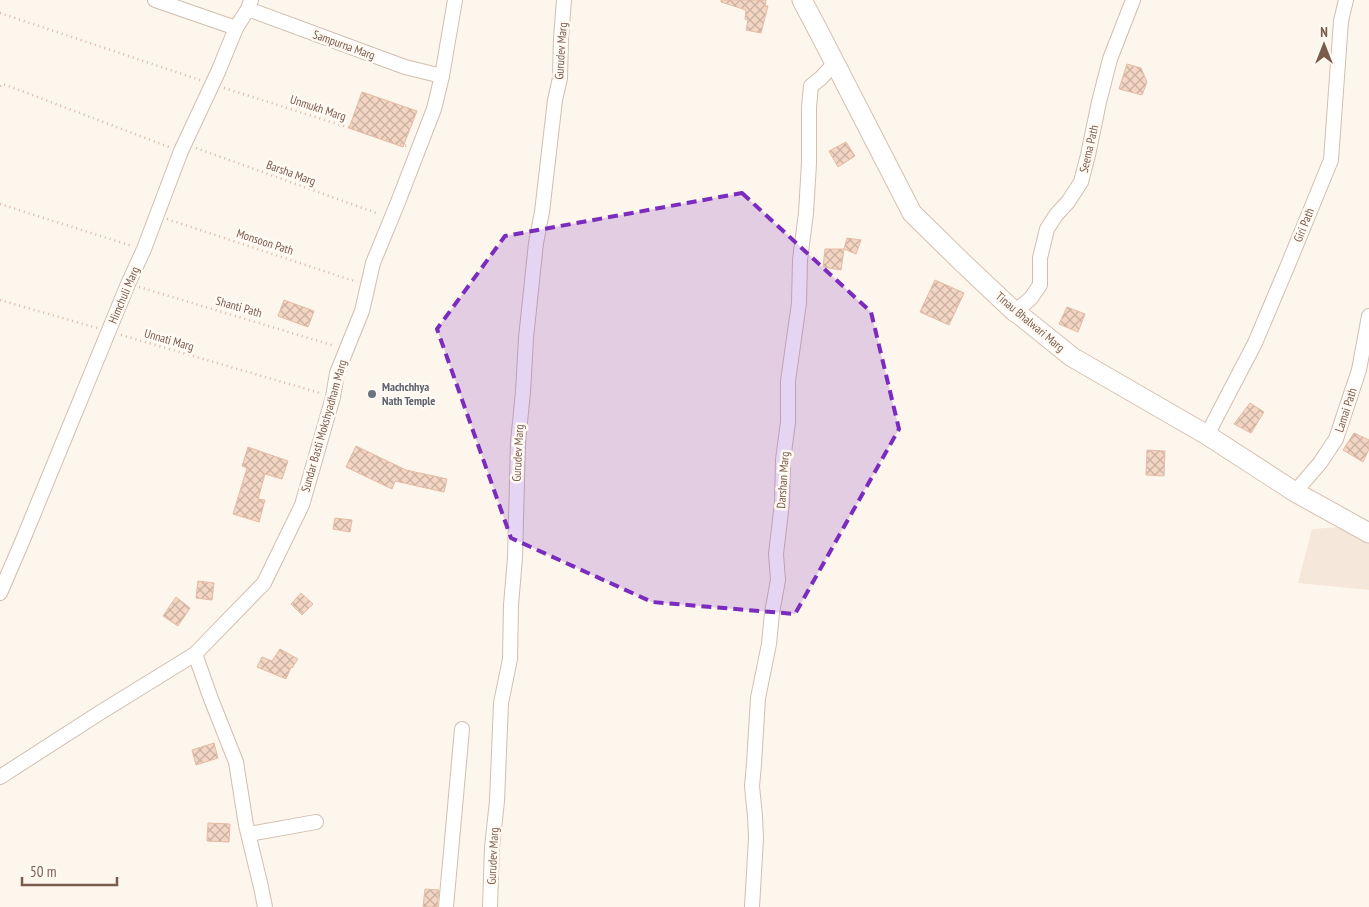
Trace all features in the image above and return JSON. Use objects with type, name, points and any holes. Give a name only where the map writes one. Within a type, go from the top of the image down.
[{"type":"street","points":[[155,0],[236,28]]},
{"type":"street","name":"Sundar Basti Mokshyadham Marg","points":[[0,778],[100,712],[195,654],[264,583],[302,505],[333,397],[336,373],[362,311],[373,263],[434,109],[442,76],[455,0]]},
{"type":"street","name":"Gurudev Marg","points":[[490,907],[501,702],[510,659],[518,442],[526,338],[536,243],[542,212],[555,100],[560,78],[564,0]]},
{"type":"street","name":"Tinau Bhalwari Marg","points":[[802,0],[912,213],[1015,312],[1072,357],[1207,435],[1295,492],[1369,532]]},
{"type":"street","name":"Seema Path","points":[[1015,312],[1040,285],[1040,258],[1047,229],[1081,182],[1110,59],[1133,0]]},
{"type":"street","name":"Giri Path","points":[[1207,435],[1254,344],[1330,160],[1341,21],[1346,0]]},
{"type":"street","name":"Himchuli Marg","points":[[0,593],[108,331],[144,249],[183,148],[236,28],[250,4]]},
{"type":"street","name":"Sampurna Marg","points":[[250,4],[405,67],[442,76]]},
{"type":"street","name":"Darshan Marg","points":[[752,907],[756,838],[752,786],[758,698],[769,644],[778,580],[776,554],[782,503],[782,460],[788,422],[788,381],[799,303],[800,260],[806,213],[810,93],[811,86],[835,63]]},
{"type":"street","name":"Lamai Path","points":[[1295,492],[1320,463],[1336,439],[1359,370],[1369,316]]},
{"type":"street","points":[[195,654],[236,762],[246,825],[264,907]]},
{"type":"street","points":[[446,907],[462,729]]},
{"type":"street","points":[[249,834],[316,822]]},
{"type":"path","name":"Unmukh Marg","points":[[0,12],[212,84],[418,149]]},
{"type":"path","name":"Barsha Marg","points":[[0,86],[2,84],[6,85],[391,219]]},
{"type":"path","points":[[0,204],[144,249]]},
{"type":"path","name":"Monsoon Path","points":[[156,215],[368,286]]},
{"type":"path","name":"Shanti Path","points":[[128,284],[346,349]]},
{"type":"path","name":"Unnati Marg","points":[[0,300],[333,397]]},
{"type":"highlighted area","points":[[742,193],[871,312],[899,429],[795,614],[652,602],[511,538],[437,329],[505,236]]},
{"type":"shaded area","points":[[1369,525],[1369,590],[1298,583],[1312,529]]},
{"type":"building","points":[[721,0],[766,0],[765,6],[768,6],[761,33],[746,30],[748,20],[745,19],[746,10],[721,2]]},
{"type":"building","points":[[1127,64],[1141,68],[1147,82],[1142,95],[1119,89]]},
{"type":"building","points":[[362,92],[417,111],[403,147],[349,128]]},
{"type":"building","points":[[846,142],[855,156],[838,167],[829,151]]},
{"type":"building","points":[[847,238],[861,240],[856,254],[844,249]]},
{"type":"building","points":[[825,249],[844,249],[841,270],[823,267]]},
{"type":"building","points":[[935,280],[964,293],[949,325],[920,312]]},
{"type":"building","points":[[284,300],[314,311],[308,327],[278,316]]},
{"type":"building","points":[[1067,307],[1085,314],[1078,332],[1059,324]]},
{"type":"building","points":[[1250,403],[1264,412],[1251,433],[1234,424]]},
{"type":"building","points":[[1354,433],[1369,440],[1369,449],[1363,462],[1343,450]]},
{"type":"building","points":[[356,446],[406,470],[447,479],[444,492],[395,481],[392,489],[346,467]]},
{"type":"building","points":[[248,447],[288,461],[282,479],[265,474],[258,499],[265,500],[259,522],[233,514],[247,468],[242,466]]},
{"type":"building","points":[[1147,450],[1165,451],[1164,476],[1146,475]]},
{"type":"building","points":[[335,518],[352,520],[350,532],[333,529]]},
{"type":"building","points":[[198,581],[214,583],[212,600],[196,598]]},
{"type":"building","points":[[301,593],[313,604],[302,615],[291,604]]},
{"type":"building","points":[[176,597],[190,608],[178,626],[163,616]]},
{"type":"building","points":[[280,649],[298,659],[291,667],[286,679],[257,667],[262,657],[272,661]]},
{"type":"building","points":[[214,743],[218,758],[196,765],[192,750]]},
{"type":"building","points":[[208,823],[230,824],[229,842],[207,841]]},
{"type":"building","points":[[425,889],[439,890],[437,907],[423,907]]},
{"type":"place","name":"Machchhya Nath Temple","points":[[372,394]]}]
